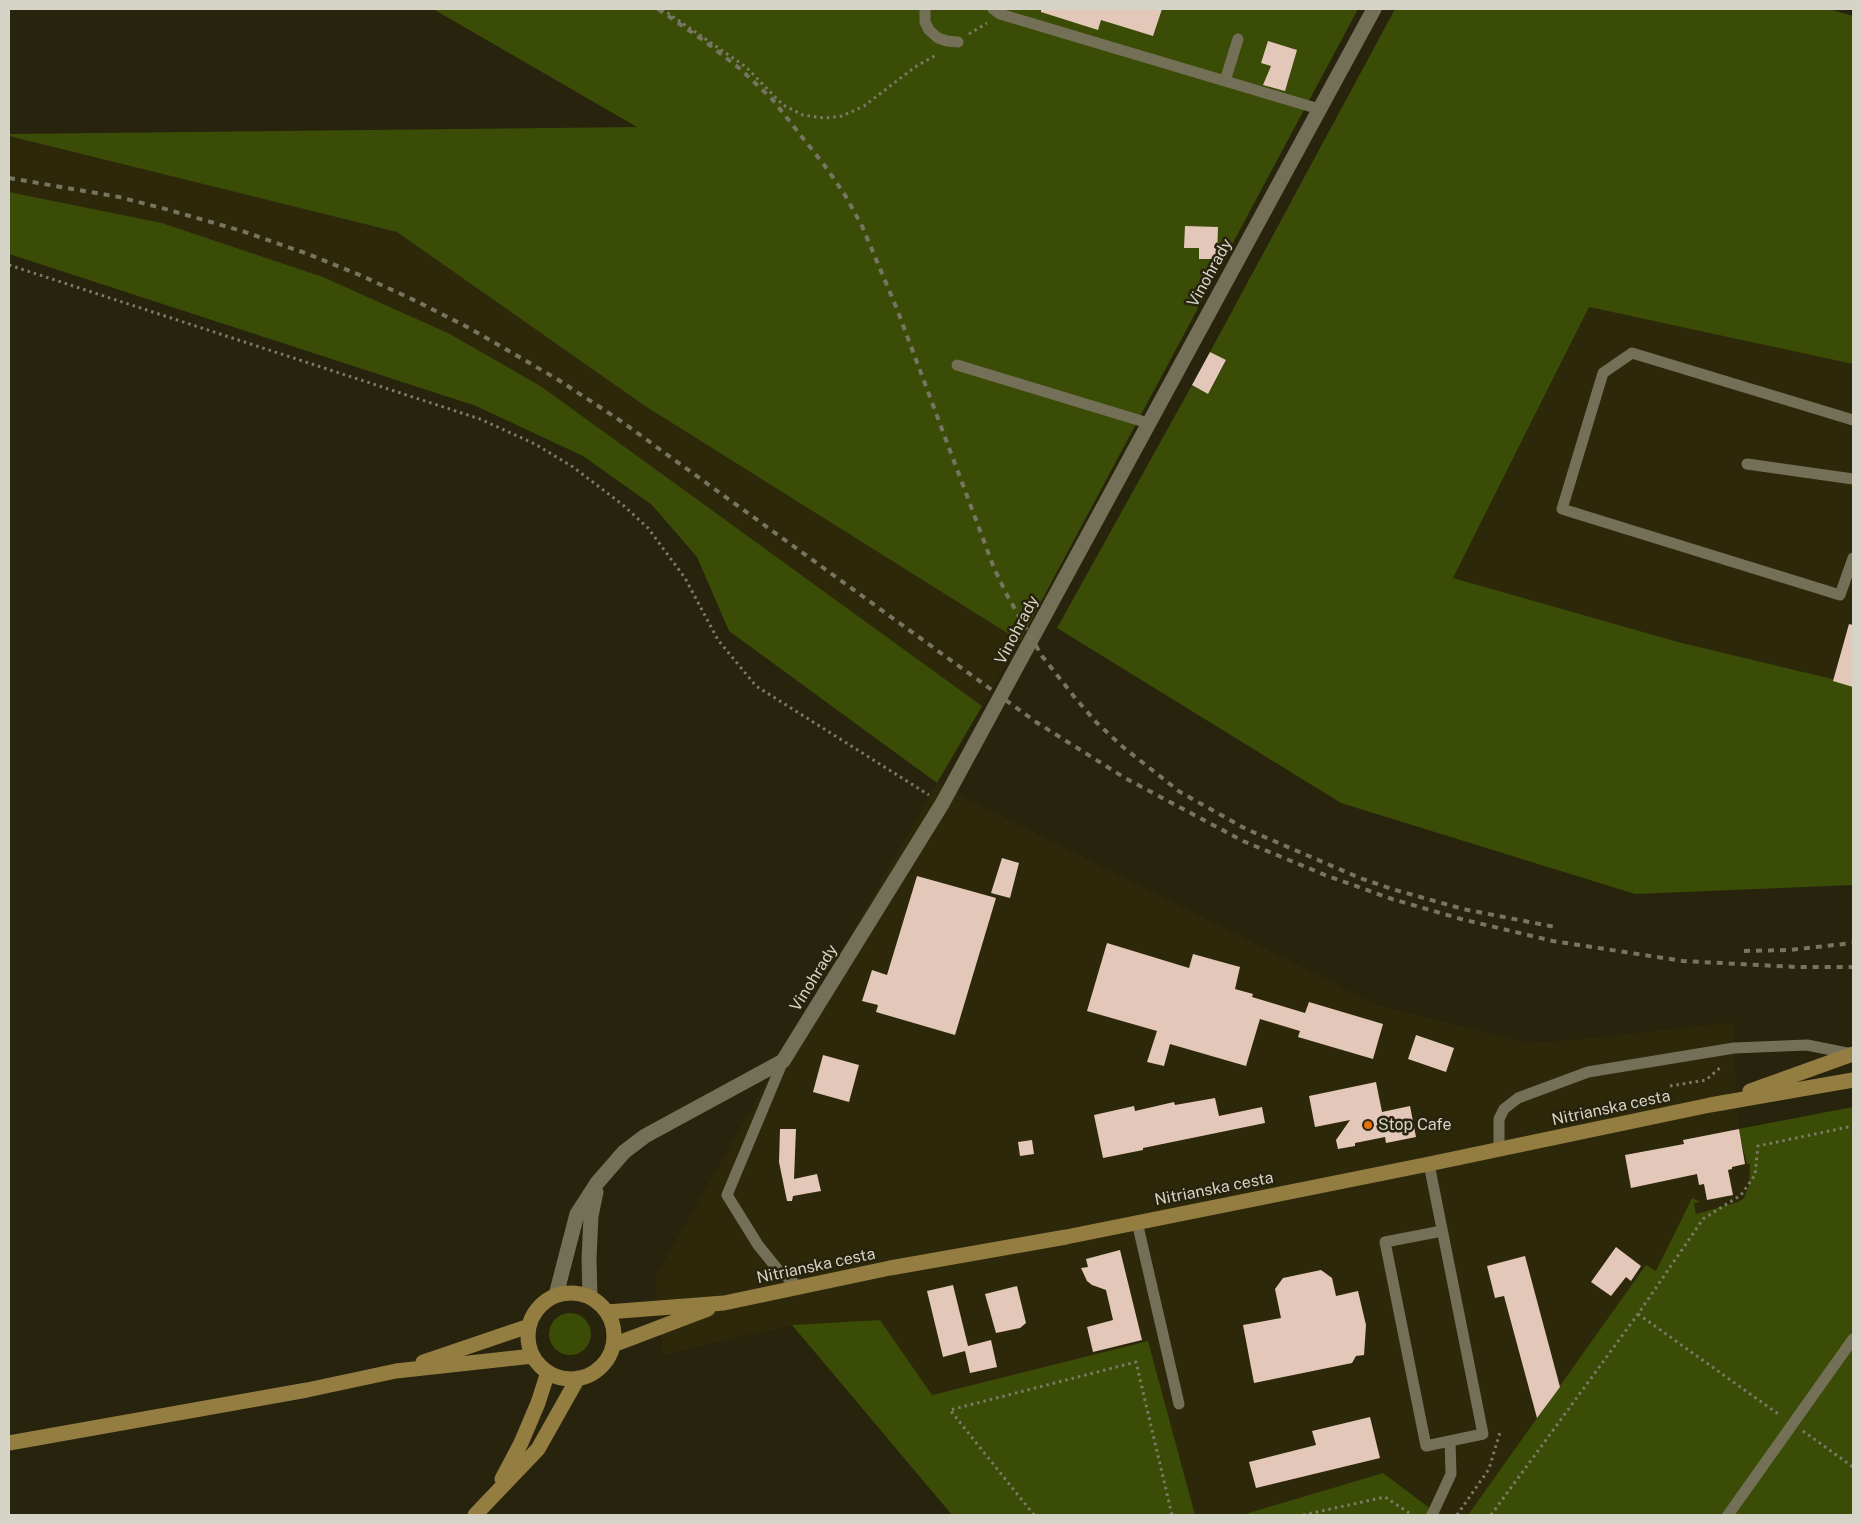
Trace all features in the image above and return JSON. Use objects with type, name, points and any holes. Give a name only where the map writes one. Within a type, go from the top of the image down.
[{"type":"main road","name":"Nitrianska cesta","points":[[1710,1105],[1853,1054]]},
{"type":"main road","name":"Nitrianska cesta","points":[[607,1312],[724,1303],[1499,1150],[1710,1105],[1853,1080]]},
{"type":"main road","points":[[577,1293],[590,1297],[607,1312],[613,1325],[613,1345],[608,1359],[598,1370],[578,1378],[560,1377],[548,1372],[533,1356],[528,1338],[529,1326],[535,1313],[539,1307],[556,1295],[577,1293]]},
{"type":"main road","name":"Nitrianska cesta","points":[[613,1345],[724,1303]]},
{"type":"main road","points":[[396,1371],[529,1326]]},
{"type":"main road","points":[[9,1444],[307,1390],[396,1371],[533,1356]]},
{"type":"main road","points":[[493,1496],[521,1444],[538,1403],[548,1372]]},
{"type":"main road","points":[[475,1515],[538,1449],[578,1378]]},
{"type":"street","name":"Vinohrady","points":[[556,1295],[577,1214],[597,1183],[624,1152],[645,1136],[783,1061],[942,804],[1374,9]]},
{"type":"street","points":[[590,1297],[591,1216],[597,1183]]},
{"type":"lane","points":[[925,9],[925,22],[929,30],[938,38],[958,42]]},
{"type":"lane","points":[[996,11],[1319,109]]},
{"type":"lane","points":[[1225,81],[1238,39]]},
{"type":"lane","points":[[1853,420],[1632,353],[1603,373],[1562,509],[1840,595],[1853,558]]},
{"type":"lane","points":[[957,365],[1148,423]]},
{"type":"lane","points":[[1747,464],[1853,479]]},
{"type":"lane","points":[[1499,1150],[1499,1119],[1504,1109],[1518,1098],[1588,1072],[1743,1048],[1807,1045],[1853,1054]]},
{"type":"lane","points":[[783,1061],[727,1195],[758,1245],[779,1271],[799,1287]]},
{"type":"lane","points":[[1429,1164],[1483,1434],[1426,1446],[1385,1242],[1442,1231]]},
{"type":"lane","points":[[1137,1222],[1179,1404]]},
{"type":"lane","points":[[1728,1515],[1853,1339]]},
{"type":"lane","points":[[1432,1515],[1451,1474],[1450,1441]]},
{"type":"path","points":[[662,9],[746,67],[783,104],[803,115],[824,118],[842,116],[864,106],[915,67],[958,42],[996,11]]},
{"type":"path","points":[[9,265],[480,419],[535,444],[573,467],[623,505],[648,528],[685,578],[718,640],[756,686],[942,804]]},
{"type":"path","points":[[1670,1086],[1706,1080],[1743,1048]]},
{"type":"path","points":[[1491,1515],[1638,1314],[1703,1219],[1741,1195],[1755,1175],[1758,1146],[1853,1126]]},
{"type":"path","points":[[1638,1314],[1853,1467]]},
{"type":"path","points":[[1034,1515],[950,1410],[1136,1362],[1172,1515]]},
{"type":"path","points":[[1458,1515],[1489,1469],[1500,1432]]},
{"type":"path","points":[[1303,1515],[1385,1497],[1412,1515]]},
{"type":"shaded area","points":[[9,136],[397,232],[645,406],[1020,641],[982,706],[542,387],[450,334],[323,277],[162,223],[9,192]]},
{"type":"shaded area","points":[[1589,307],[1853,364],[1853,684],[1678,642],[1453,578]]},
{"type":"shaded area","points":[[937,783],[1374,1004],[1525,1043],[1593,1038],[1733,1022],[1738,1129],[1747,1164],[1750,1164],[1747,1192],[1744,1198],[1738,1202],[1696,1214],[1694,1202],[1699,1202],[1692,1198],[1656,1271],[1647,1265],[1468,1515],[1439,1515],[1383,1473],[1242,1515],[1195,1515],[1148,1341],[932,1395],[880,1320],[792,1325],[663,1355],[655,1277]]},
{"type":"green space","points":[[433,9],[1358,9],[1020,641],[645,406],[397,232],[9,136],[9,134],[637,127]]},
{"type":"green space","points":[[1395,9],[1829,9],[1853,16],[1853,364],[1589,307],[1453,578],[1678,642],[1853,684],[1853,885],[1635,894],[1341,803],[1057,628],[1192,385],[1208,394],[1226,361],[1210,352]]},
{"type":"green space","points":[[9,192],[162,223],[323,277],[450,334],[542,387],[982,706],[937,783],[729,631],[697,557],[652,505],[583,456],[476,406],[9,254]]},
{"type":"green space","points":[[1853,1107],[1853,1515],[1468,1515],[1646,1265],[1656,1271],[1692,1198],[1700,1202],[1694,1203],[1696,1214],[1738,1202],[1744,1198],[1749,1185],[1750,1164],[1747,1164],[1738,1129]]},
{"type":"green space","points":[[566,1313],[574,1313],[585,1319],[591,1334],[585,1349],[574,1355],[566,1355],[555,1349],[549,1338],[549,1330],[555,1319]]},
{"type":"green space","points":[[880,1320],[932,1395],[1148,1341],[1195,1515],[952,1515],[792,1325]]},
{"type":"green space","points":[[1383,1473],[1439,1515],[1242,1515]]},
{"type":"building","points":[[1041,9],[1162,9],[1153,36],[1101,20],[1098,30],[1041,12]]},
{"type":"building","points":[[1268,41],[1297,50],[1285,91],[1263,85],[1271,66],[1261,63]]},
{"type":"building","points":[[1185,226],[1218,227],[1217,259],[1199,259],[1199,248],[1184,248]]},
{"type":"building","points":[[1210,352],[1226,360],[1208,394],[1192,385]]},
{"type":"building","points":[[1849,624],[1853,625],[1853,687],[1833,681]]},
{"type":"building","points":[[1002,858],[1019,863],[1010,898],[991,893]]},
{"type":"building","points":[[917,876],[996,898],[955,1035],[876,1012],[878,1005],[862,1001],[872,970],[887,975]]},
{"type":"building","points":[[1107,943],[1189,968],[1193,954],[1240,967],[1235,989],[1253,994],[1252,997],[1305,1013],[1309,1002],[1383,1024],[1373,1059],[1298,1037],[1300,1031],[1260,1019],[1246,1066],[1170,1044],[1164,1066],[1147,1062],[1157,1031],[1087,1011]]},
{"type":"building","points":[[1416,1035],[1454,1048],[1446,1072],[1408,1059]]},
{"type":"building","points":[[823,1055],[859,1065],[849,1102],[813,1092]]},
{"type":"building","points":[[1376,1082],[1382,1112],[1410,1106],[1416,1137],[1386,1143],[1385,1137],[1355,1143],[1355,1146],[1338,1149],[1336,1140],[1350,1120],[1315,1127],[1309,1096]]},
{"type":"building","points":[[1215,1098],[1219,1116],[1262,1107],[1265,1123],[1103,1158],[1094,1115],[1134,1106],[1135,1111],[1174,1102],[1175,1105]]},
{"type":"building","points":[[780,1129],[796,1129],[794,1179],[817,1174],[821,1191],[793,1196],[792,1201],[787,1201],[779,1162]]},
{"type":"building","points":[[1739,1129],[1745,1164],[1728,1170],[1733,1195],[1707,1200],[1704,1184],[1699,1185],[1697,1174],[1631,1188],[1625,1155],[1684,1144],[1683,1140]]},
{"type":"building","points":[[1032,1140],[1034,1154],[1020,1156],[1018,1142]]},
{"type":"building","points":[[1616,1247],[1641,1266],[1631,1281],[1626,1277],[1611,1296],[1591,1282]]},
{"type":"building","points":[[1120,1250],[1142,1340],[1093,1352],[1087,1327],[1113,1320],[1106,1290],[1087,1281],[1081,1268],[1088,1267],[1086,1259]]},
{"type":"building","points":[[1525,1256],[1560,1387],[1537,1418],[1504,1296],[1495,1298],[1487,1266]]},
{"type":"building","points":[[1321,1270],[1332,1278],[1336,1296],[1358,1291],[1366,1325],[1364,1355],[1356,1356],[1352,1363],[1254,1383],[1243,1325],[1281,1318],[1275,1289],[1283,1278]]},
{"type":"building","points":[[953,1285],[968,1346],[991,1340],[997,1367],[970,1373],[965,1351],[943,1357],[927,1291]]},
{"type":"building","points":[[1017,1286],[1026,1323],[1020,1328],[996,1333],[985,1294]]},
{"type":"building","points":[[1370,1417],[1380,1458],[1256,1488],[1249,1462],[1316,1445],[1312,1431]]},
{"type":"railway","points":[[658,9],[739,68],[772,99],[825,166],[845,195],[862,226],[897,309],[994,568],[1008,597],[1042,656],[1097,723],[1123,747],[1180,792],[1246,829],[1360,878],[1392,889],[1463,909],[1555,927]]},
{"type":"railway","points":[[9,178],[119,197],[242,231],[308,254],[362,276],[471,329],[557,379],[618,419],[1036,722],[1125,778],[1243,841],[1325,875],[1392,899],[1461,919],[1553,941],[1683,961],[1796,967],[1853,967]]},
{"type":"railway","points":[[1744,951],[1789,950],[1853,943]]},
{"type":"place","name":"Stop Cafe","points":[[1368,1125]]}]
